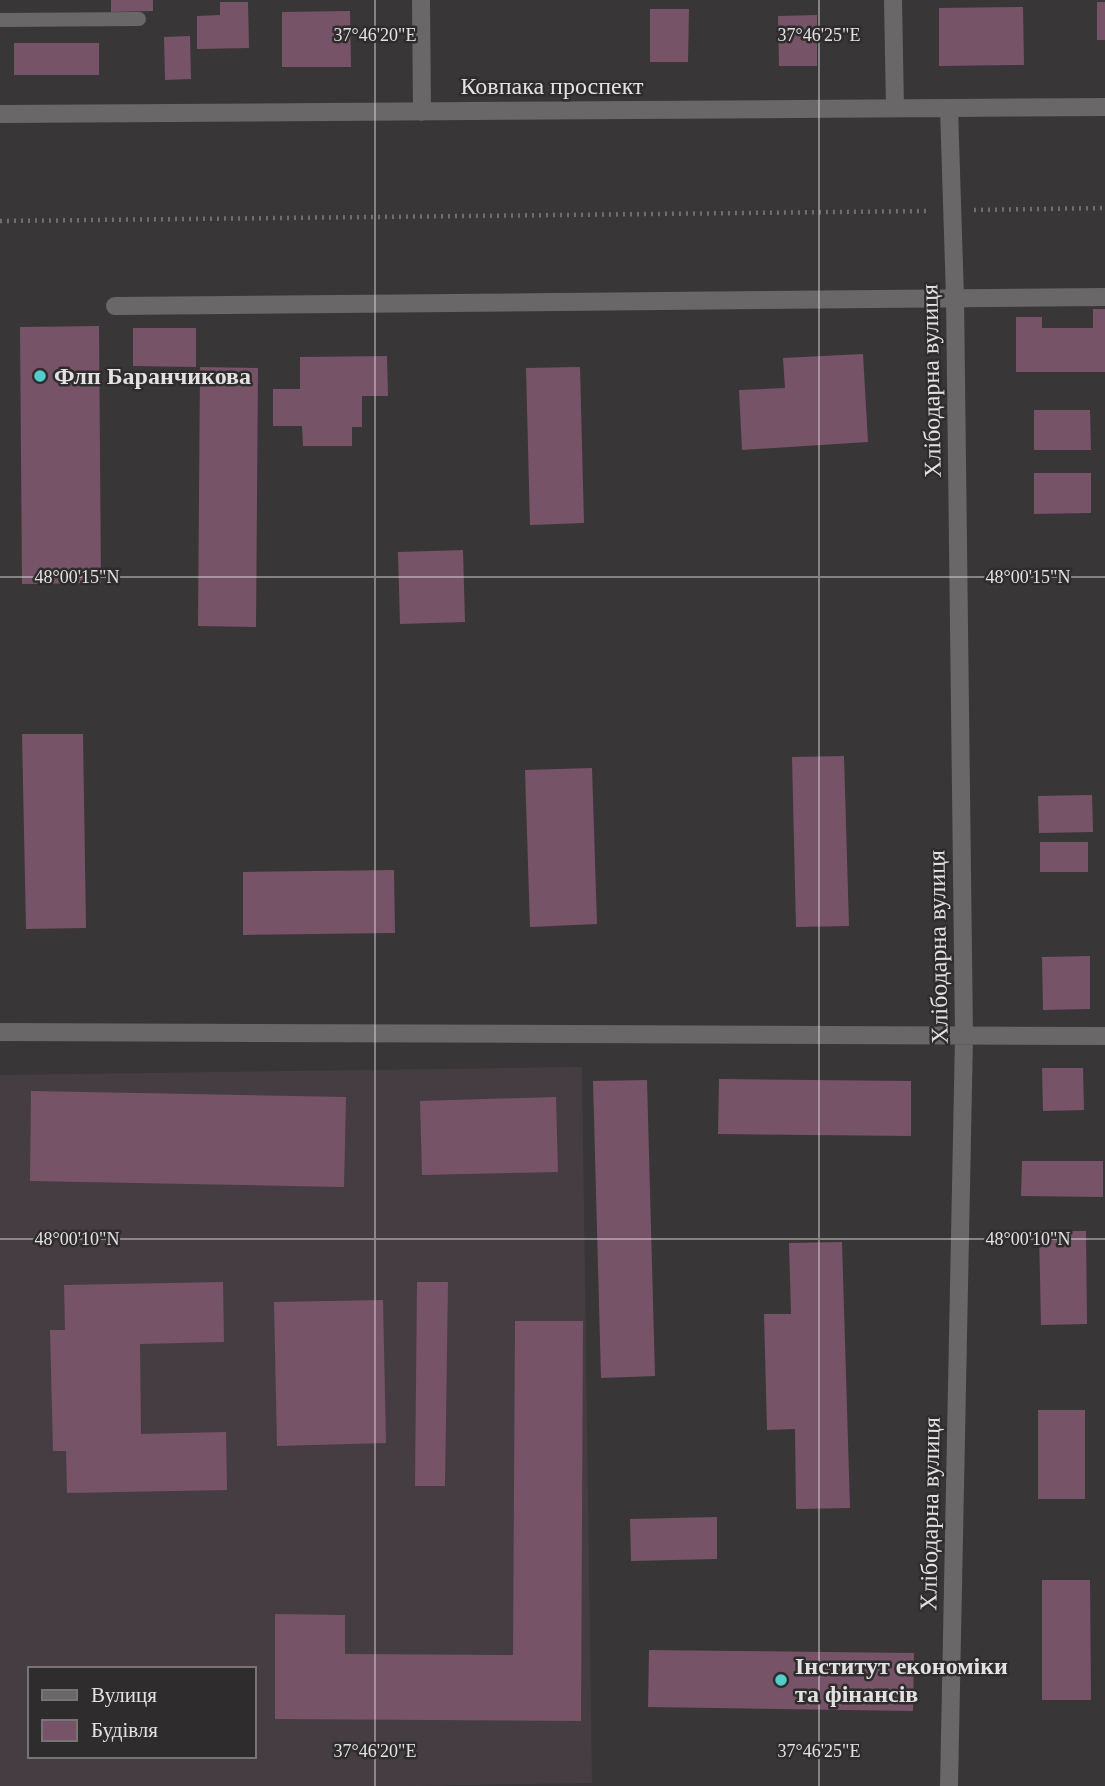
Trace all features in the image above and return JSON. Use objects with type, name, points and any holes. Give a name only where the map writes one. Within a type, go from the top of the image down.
[{"type":"street","points":[[421,0],[422,112]]},
{"type":"street","points":[[893,0],[895,108]]},
{"type":"street","name":"Ковпака проспект","points":[[0,114],[1105,107]]},
{"type":"street","name":"Хлібодарна вулиця","points":[[949,108],[955,297],[964,1037],[949,1786]]},
{"type":"street","points":[[115,306],[1105,297]]},
{"type":"street","points":[[0,1032],[1105,1036]]},
{"type":"lane","points":[[0,20],[139,19]]},
{"type":"path","points":[[0,221],[1105,208]]},
{"type":"shaded area","points":[[582,1067],[592,1783],[0,1786],[0,1075]]},
{"type":"building","points":[[111,0],[153,0],[153,11],[111,12]]},
{"type":"building","points":[[220,2],[248,2],[249,48],[197,49],[197,16],[220,15]]},
{"type":"building","points":[[1097,2],[1105,2],[1105,40],[1097,40]]},
{"type":"building","points":[[1023,7],[1024,65],[939,66],[939,8]]},
{"type":"building","points":[[650,9],[689,9],[688,62],[650,62]]},
{"type":"building","points":[[350,11],[351,67],[282,67],[282,12]]},
{"type":"building","points":[[817,15],[817,66],[779,66],[778,16]]},
{"type":"building","points":[[190,36],[191,79],[165,80],[164,37]]},
{"type":"building","points":[[14,43],[99,43],[99,75],[14,75]]},
{"type":"building","points":[[1093,309],[1105,309],[1105,372],[1016,372],[1016,317],[1042,317],[1042,328],[1093,328]]},
{"type":"building","points":[[99,326],[101,583],[22,584],[20,327]]},
{"type":"building","points":[[133,328],[196,328],[196,367],[133,366]]},
{"type":"building","points":[[863,354],[868,442],[742,450],[739,390],[785,388],[783,358]]},
{"type":"building","points":[[387,356],[388,396],[362,396],[362,427],[352,427],[352,446],[303,446],[302,426],[273,426],[273,389],[300,389],[300,357]]},
{"type":"building","points":[[200,367],[258,368],[256,627],[198,626]]},
{"type":"building","points":[[580,367],[584,523],[530,525],[526,368]]},
{"type":"building","points":[[1034,410],[1090,410],[1091,450],[1034,450]]},
{"type":"building","points":[[1034,473],[1091,473],[1091,513],[1034,514]]},
{"type":"building","points":[[463,550],[465,622],[400,624],[398,552]]},
{"type":"building","points":[[22,734],[83,734],[86,928],[26,929]]},
{"type":"building","points":[[844,756],[849,926],[796,927],[792,757]]},
{"type":"building","points":[[592,768],[597,924],[530,927],[525,770]]},
{"type":"building","points":[[1092,795],[1093,832],[1039,833],[1038,796]]},
{"type":"building","points":[[1040,842],[1088,842],[1088,872],[1040,872]]},
{"type":"building","points":[[394,870],[395,933],[243,935],[243,872]]},
{"type":"building","points":[[1090,956],[1090,1009],[1043,1010],[1042,957]]},
{"type":"building","points":[[1042,1068],[1083,1068],[1084,1110],[1043,1111]]},
{"type":"building","points":[[719,1079],[911,1081],[911,1136],[718,1134]]},
{"type":"building","points":[[647,1080],[655,1376],[601,1378],[593,1081]]},
{"type":"building","points":[[31,1091],[346,1097],[344,1187],[30,1181]]},
{"type":"building","points":[[556,1097],[558,1172],[422,1175],[420,1101]]},
{"type":"building","points":[[1022,1161],[1103,1161],[1103,1197],[1021,1196]]},
{"type":"building","points":[[1039,1231],[1086,1231],[1087,1324],[1041,1325]]},
{"type":"building","points":[[842,1242],[850,1508],[796,1509],[795,1429],[767,1430],[764,1314],[791,1314],[789,1243]]},
{"type":"building","points":[[223,1282],[224,1342],[140,1344],[141,1434],[226,1432],[227,1490],[67,1493],[66,1451],[53,1451],[50,1330],[65,1330],[64,1285]]},
{"type":"building","points":[[417,1282],[448,1282],[445,1486],[415,1486]]},
{"type":"building","points":[[383,1300],[386,1443],[277,1446],[274,1302]]},
{"type":"building","points":[[515,1321],[583,1321],[581,1721],[275,1719],[275,1614],[345,1615],[345,1654],[513,1655]]},
{"type":"building","points":[[1038,1410],[1085,1410],[1085,1499],[1038,1499]]},
{"type":"building","points":[[717,1517],[717,1559],[631,1561],[630,1519]]},
{"type":"building","points":[[1042,1580],[1090,1580],[1091,1700],[1042,1700]]},
{"type":"building","name":"Інститут економіки та фінансів","points":[[649,1650],[914,1653],[913,1711],[648,1707]]},
{"type":"place","name":"Флп Баранчикова","points":[[40,376]]},
{"type":"place","name":"Інститут економіки та фінансів","points":[[781,1680]]}]
